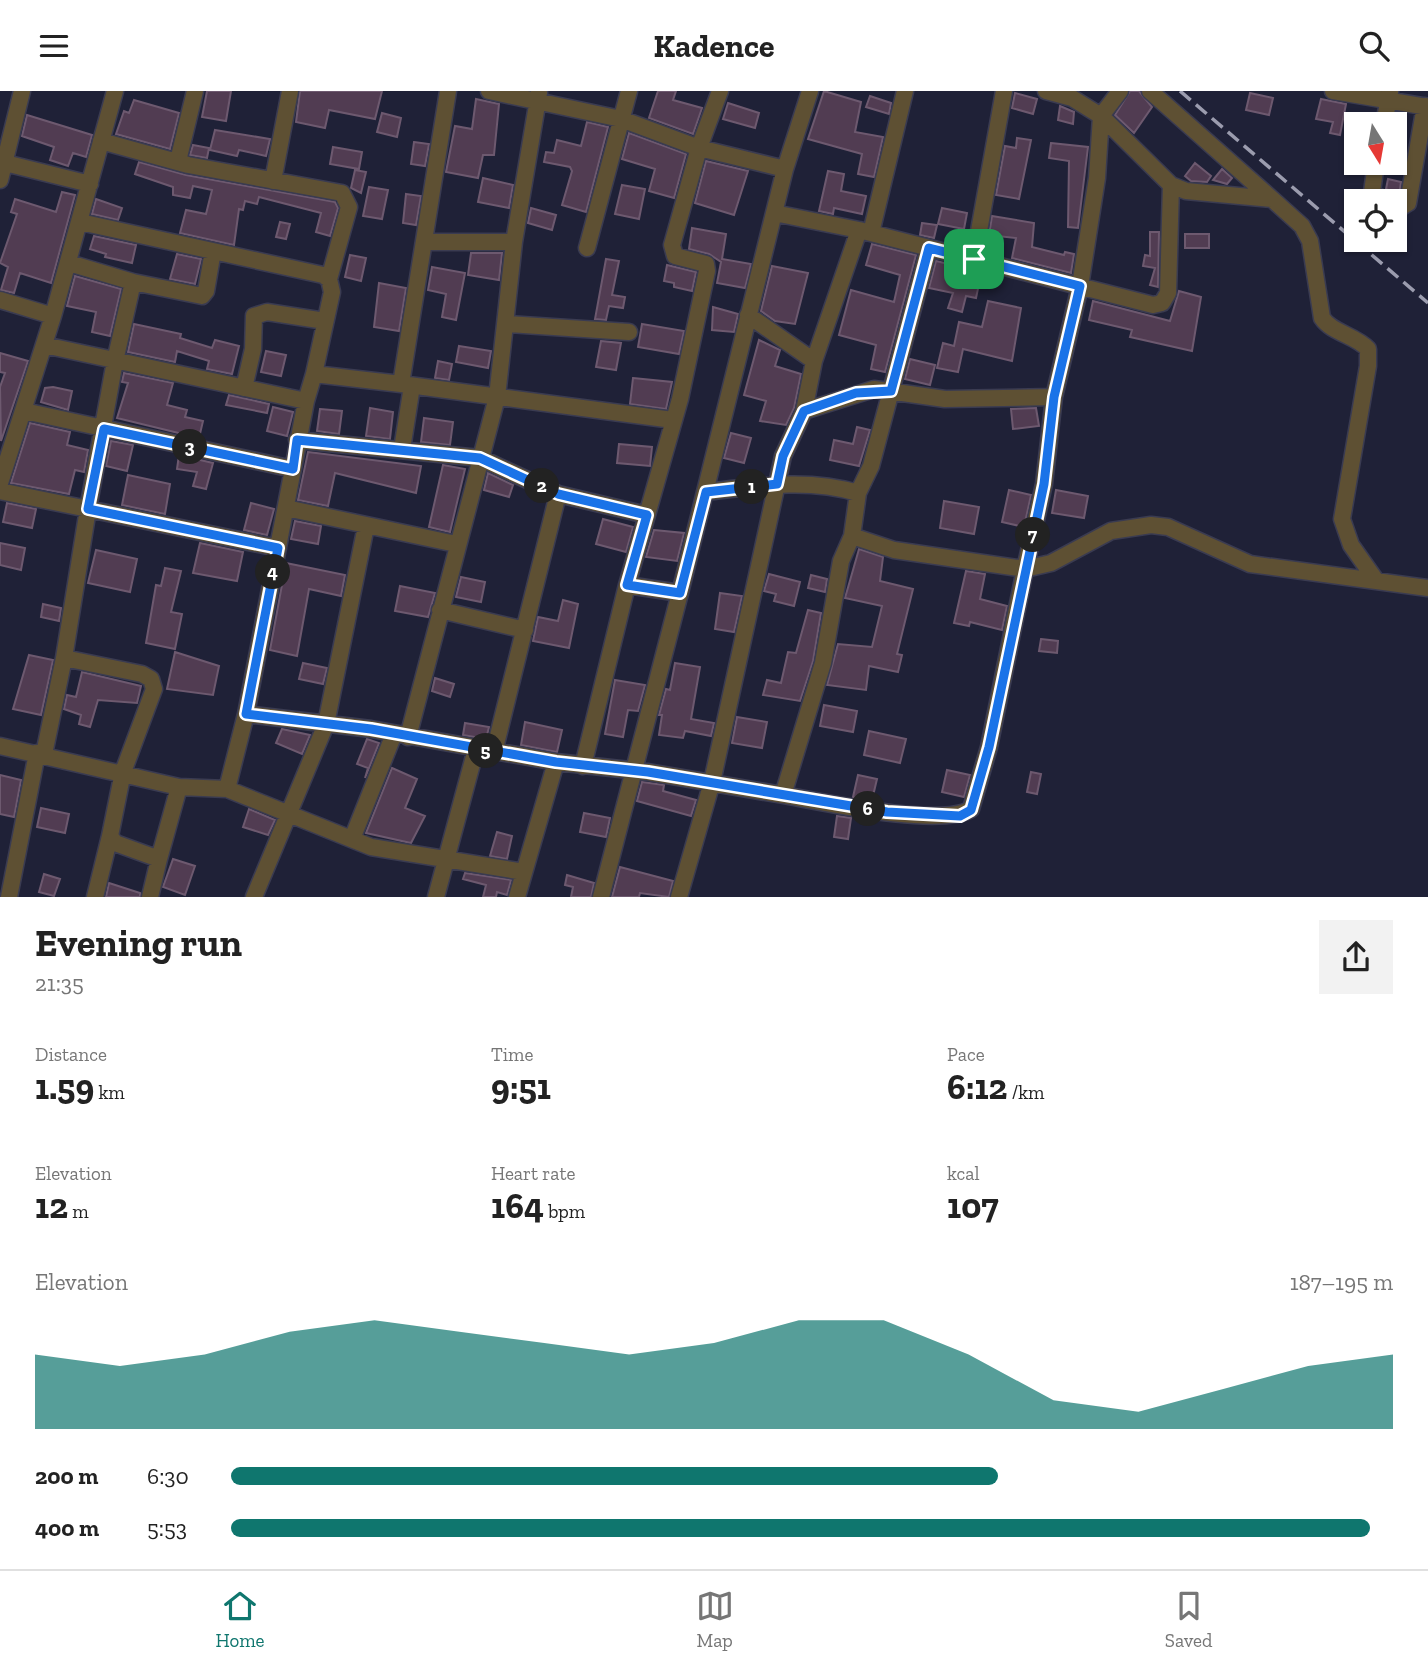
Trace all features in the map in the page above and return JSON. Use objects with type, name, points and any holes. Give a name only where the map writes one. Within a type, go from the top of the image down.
[{"type":"street","points":[[22,91],[2,170],[90,184]]},
{"type":"street","points":[[0,483],[69,263],[115,91]]},
{"type":"street","points":[[178,161],[195,91]]},
{"type":"street","points":[[273,181],[290,91]]},
{"type":"street","points":[[402,449],[424,242],[448,91]]},
{"type":"street","points":[[489,91],[538,96],[621,119],[699,148],[785,169]]},
{"type":"street","points":[[587,248],[629,91]]},
{"type":"street","points":[[583,766],[627,585],[673,420],[707,271],[706,264],[702,262],[675,256],[672,245],[699,148],[720,91]]},
{"type":"street","points":[[601,897],[706,492],[785,169],[810,91]]},
{"type":"street","points":[[679,897],[712,782],[783,456],[804,411],[814,361],[865,232],[905,91]]},
{"type":"street","points":[[974,259],[1004,91]]},
{"type":"street","points":[[1046,91],[1072,98],[1101,116],[1171,185],[1186,191],[1272,199]]},
{"type":"street","points":[[246,714],[326,724],[583,766],[712,782],[887,812],[960,816],[971,810],[989,747],[1044,484],[1054,397],[1080,286],[1097,177],[1101,116],[1120,91]]},
{"type":"street","points":[[1150,91],[1301,226],[1310,241],[1322,318],[1326,324],[1362,342],[1368,349],[1368,366],[1342,519],[1351,545],[1375,579]]},
{"type":"street","points":[[1333,91],[1389,96],[1427,106],[1407,204]]},
{"type":"street","points":[[352,839],[401,736],[440,610],[496,397],[507,324],[514,242],[538,96]]},
{"type":"street","points":[[0,106],[17,113]]},
{"type":"street","points":[[101,141],[178,161],[342,193],[348,200],[349,207],[329,279],[332,292],[297,440],[246,714],[227,789]]},
{"type":"street","points":[[774,213],[865,232],[1153,305],[1162,303],[1168,293],[1171,185]]},
{"type":"street","points":[[80,222],[323,275],[329,279]]},
{"type":"street","points":[[424,242],[514,242]]},
{"type":"street","points":[[783,795],[823,663],[841,561],[852,536],[858,493],[871,466],[929,248]]},
{"type":"street","points":[[69,263],[133,282],[202,296],[206,291],[213,251]]},
{"type":"street","points":[[9,894],[64,659],[115,361],[133,282]]},
{"type":"street","points":[[0,300],[52,316]]},
{"type":"street","points":[[244,388],[253,349],[254,316],[267,312],[325,321]]},
{"type":"street","points":[[748,315],[814,361]]},
{"type":"street","points":[[507,324],[629,332]]},
{"type":"street","points":[[44,345],[306,401]]},
{"type":"street","points":[[314,375],[673,420]]},
{"type":"street","points":[[804,411],[856,393],[891,391],[945,399],[1054,397]]},
{"type":"street","points":[[24,411],[293,469]]},
{"type":"street","points":[[297,440],[480,458],[558,494],[647,515]]},
{"type":"street","points":[[706,492],[777,484],[839,488],[858,493]]},
{"type":"street","points":[[0,491],[278,548]]},
{"type":"street","points":[[494,752],[558,494]]},
{"type":"street","points":[[286,508],[456,544]]},
{"type":"street","points":[[852,536],[894,550],[1025,569],[1051,563],[1111,531],[1151,525],[1168,527],[1250,563],[1428,588]]},
{"type":"street","points":[[254,897],[326,724],[366,526]]},
{"type":"street","points":[[627,585],[680,593]]},
{"type":"street","points":[[440,610],[525,630]]},
{"type":"street","points":[[64,659],[142,674],[151,678],[154,689],[122,772],[95,897]]},
{"type":"street","points":[[0,746],[179,787],[227,789],[352,839],[396,852],[524,872]]},
{"type":"street","points":[[436,897],[476,749]]},
{"type":"street","points":[[517,897],[556,762]]},
{"type":"street","points":[[150,897],[179,787]]},
{"type":"street","points":[[110,836],[115,843],[159,859]]},
{"type":"building","points":[[207,91],[231,91],[226,121],[202,117]]},
{"type":"building","points":[[300,91],[382,91],[375,119],[329,110],[325,128],[296,122]]},
{"type":"building","points":[[658,91],[676,91],[673,100],[702,108],[693,134],[649,118]]},
{"type":"building","points":[[824,91],[861,102],[855,132],[883,137],[874,177],[858,174],[862,154],[808,139]]},
{"type":"building","points":[[1130,91],[1139,91],[1152,107],[1134,133],[1115,115]]},
{"type":"building","points":[[1015,93],[1037,99],[1033,114],[1012,108]]},
{"type":"building","points":[[1250,93],[1273,98],[1269,115],[1246,110]]},
{"type":"building","points":[[870,96],[891,103],[889,114],[866,107]]},
{"type":"building","points":[[476,99],[499,104],[494,155],[483,155],[478,178],[446,172],[455,126],[472,129]]},
{"type":"building","points":[[1321,99],[1346,104],[1340,135],[1330,133],[1333,122],[1316,119]]},
{"type":"building","points":[[134,100],[179,113],[170,149],[116,134],[124,111],[129,113]]},
{"type":"building","points":[[728,103],[759,113],[755,128],[723,119]]},
{"type":"building","points":[[1060,106],[1074,112],[1073,124],[1058,120]]},
{"type":"building","points":[[382,113],[401,118],[397,137],[377,132]]},
{"type":"building","points":[[27,115],[92,135],[86,157],[73,153],[68,166],[50,160],[54,147],[22,136]]},
{"type":"building","points":[[587,122],[608,127],[586,212],[562,205],[572,171],[570,167],[544,162],[546,152],[554,153],[557,140],[581,146]]},
{"type":"building","points":[[215,130],[270,139],[266,156],[239,150],[237,156],[210,150]]},
{"type":"building","points":[[629,133],[686,154],[674,198],[649,191],[655,169],[622,159]]},
{"type":"building","points":[[1017,138],[1031,140],[1019,199],[996,195],[1005,146],[1016,148]]},
{"type":"building","points":[[414,142],[429,144],[425,166],[411,164]]},
{"type":"building","points":[[1051,143],[1088,147],[1078,228],[1068,227],[1069,161],[1049,158]]},
{"type":"building","points":[[193,145],[209,148],[207,158],[190,155]]},
{"type":"building","points":[[333,147],[362,152],[359,169],[330,164]]},
{"type":"building","points":[[706,161],[748,171],[734,215],[695,203]]},
{"type":"building","points":[[139,162],[186,175],[335,202],[338,208],[330,236],[316,232],[321,213],[259,197],[257,204],[245,201],[243,210],[239,209],[234,245],[180,233],[186,210],[206,214],[212,190],[193,186],[190,198],[173,195],[173,187],[135,174]]},
{"type":"building","points":[[1195,163],[1211,176],[1207,182],[1191,181],[1185,176]]},
{"type":"building","points":[[1222,169],[1232,178],[1227,184],[1213,180]]},
{"type":"building","points":[[355,170],[366,172],[361,193],[351,188]]},
{"type":"building","points":[[828,171],[844,174],[841,191],[866,196],[862,214],[834,208],[833,214],[819,211]]},
{"type":"building","points":[[483,178],[513,185],[509,208],[478,202]]},
{"type":"building","points":[[1388,179],[1401,182],[1400,189],[1386,189]]},
{"type":"building","points":[[622,185],[645,189],[639,219],[615,214]]},
{"type":"building","points":[[369,187],[388,190],[382,219],[363,216]]},
{"type":"building","points":[[62,192],[75,195],[51,283],[20,273],[14,293],[1,290],[8,267],[0,263],[17,214],[11,212],[15,199],[56,212]]},
{"type":"building","points":[[406,194],[421,196],[416,225],[403,223]]},
{"type":"building","points":[[96,199],[122,208],[118,220],[92,214]]},
{"type":"building","points":[[531,208],[556,215],[552,230],[528,223]]},
{"type":"building","points":[[942,208],[967,213],[964,229],[938,224]]},
{"type":"building","points":[[992,216],[1034,223],[1032,247],[1064,255],[1065,252],[1074,254],[1071,273],[1012,258],[1016,238],[989,235]]},
{"type":"building","points":[[280,222],[290,224],[286,239],[276,237]]},
{"type":"building","points":[[922,223],[937,225],[934,238],[920,235]]},
{"type":"building","points":[[692,228],[726,234],[722,259],[751,264],[745,288],[717,283],[721,262],[709,254],[689,249]]},
{"type":"building","points":[[1150,232],[1159,232],[1158,287],[1150,285],[1155,268],[1143,266],[1145,255],[1150,256]]},
{"type":"building","points":[[1185,234],[1209,234],[1209,248],[1185,248]]},
{"type":"building","points":[[94,236],[136,245],[132,263],[105,257],[106,254],[90,249]]},
{"type":"building","points":[[872,244],[916,255],[885,372],[871,369],[876,345],[839,335],[851,290],[894,302],[900,275],[866,265]]},
{"type":"building","points":[[471,253],[502,253],[499,280],[468,275]]},
{"type":"building","points":[[177,254],[201,259],[195,284],[170,279]]},
{"type":"building","points":[[350,255],[366,258],[361,281],[345,277]]},
{"type":"building","points":[[606,259],[619,261],[612,295],[625,297],[623,308],[609,306],[606,320],[595,319]]},
{"type":"building","points":[[936,261],[957,266],[954,279],[979,284],[976,298],[966,296],[962,312],[948,308],[953,293],[929,288]]},
{"type":"building","points":[[667,265],[696,272],[692,291],[674,287],[674,283],[664,281]]},
{"type":"building","points":[[772,266],[808,273],[795,324],[775,321],[761,311]]},
{"type":"building","points":[[432,267],[465,273],[456,320],[442,317],[446,294],[428,290]]},
{"type":"building","points":[[75,276],[121,289],[110,336],[92,332],[96,312],[67,306]]},
{"type":"building","points":[[379,283],[406,288],[399,331],[374,327]]},
{"type":"building","points":[[1179,291],[1201,297],[1192,351],[1130,337],[1132,330],[1089,320],[1093,301],[1170,321]]},
{"type":"building","points":[[988,301],[1021,308],[1012,361],[963,349],[958,372],[937,368],[943,343],[954,346],[959,322],[982,327]]},
{"type":"building","points":[[713,307],[738,314],[734,332],[712,330]]},
{"type":"building","points":[[134,324],[181,334],[180,338],[212,348],[215,340],[239,346],[232,374],[207,369],[209,361],[177,351],[175,362],[128,352]]},
{"type":"building","points":[[642,324],[684,331],[679,354],[638,347]]},
{"type":"building","points":[[759,340],[780,350],[775,366],[801,374],[794,408],[786,425],[760,421],[766,401],[744,395]]},
{"type":"building","points":[[601,341],[621,343],[616,370],[596,367]]},
{"type":"building","points":[[459,346],[491,351],[488,368],[456,362]]},
{"type":"building","points":[[266,351],[286,355],[281,376],[261,372]]},
{"type":"building","points":[[0,353],[28,361],[1,441],[0,387],[5,373],[0,372]]},
{"type":"building","points":[[910,359],[935,365],[930,385],[905,379]]},
{"type":"building","points":[[438,361],[452,364],[449,380],[435,378]]},
{"type":"building","points":[[124,373],[173,383],[167,405],[187,410],[185,417],[203,421],[199,438],[117,418],[128,383],[122,382]]},
{"type":"building","points":[[633,378],[672,382],[666,409],[630,404]]},
{"type":"building","points":[[45,388],[72,391],[68,410],[41,402]]},
{"type":"building","points":[[229,395],[269,404],[267,413],[226,405]]},
{"type":"building","points":[[273,407],[293,412],[287,436],[267,431]]},
{"type":"building","points":[[370,408],[393,412],[390,439],[366,436]]},
{"type":"building","points":[[1036,408],[1039,426],[1013,429],[1011,409]]},
{"type":"building","points":[[320,409],[342,411],[339,434],[317,431]]},
{"type":"building","points":[[424,418],[453,422],[450,445],[421,442]]},
{"type":"building","points":[[30,423],[70,432],[67,445],[88,450],[84,472],[75,470],[69,494],[11,483]]},
{"type":"building","points":[[857,427],[870,430],[859,466],[830,460],[834,440],[853,444]]},
{"type":"building","points":[[731,433],[751,438],[744,463],[724,458]]},
{"type":"building","points":[[111,441],[133,445],[127,471],[106,466]]},
{"type":"building","points":[[619,444],[652,447],[650,466],[617,463]]},
{"type":"building","points":[[308,452],[421,466],[416,493],[335,473],[328,506],[298,500]]},
{"type":"building","points":[[179,455],[213,463],[206,489],[193,486],[197,472],[177,469]]},
{"type":"building","points":[[443,465],[465,469],[450,532],[429,527]]},
{"type":"building","points":[[488,473],[513,485],[509,497],[484,490]]},
{"type":"building","points":[[128,475],[170,484],[165,514],[122,505]]},
{"type":"building","points":[[1009,490],[1031,495],[1024,527],[1002,522]]},
{"type":"building","points":[[1056,490],[1088,496],[1084,518],[1052,513]]},
{"type":"building","points":[[944,501],[979,507],[974,534],[940,528]]},
{"type":"building","points":[[7,503],[36,509],[32,528],[3,522]]},
{"type":"building","points":[[251,503],[274,509],[267,535],[244,530]]},
{"type":"building","points":[[603,519],[633,527],[626,552],[596,544]]},
{"type":"building","points":[[295,521],[321,526],[318,544],[291,539]]},
{"type":"building","points":[[654,530],[684,533],[677,561],[646,557]]},
{"type":"building","points":[[0,543],[25,548],[21,570],[0,565]]},
{"type":"building","points":[[200,543],[243,552],[237,581],[193,573]]},
{"type":"building","points":[[859,549],[883,557],[880,581],[913,589],[897,654],[902,655],[898,672],[869,666],[866,690],[827,685],[838,644],[872,647],[882,606],[845,598]]},
{"type":"building","points":[[96,550],[137,559],[130,592],[88,583]]},
{"type":"building","points":[[286,563],[345,575],[341,596],[309,589],[297,656],[270,650]]},
{"type":"building","points":[[165,568],[181,571],[171,612],[182,614],[175,649],[146,643],[156,585],[161,586]]},
{"type":"building","points":[[966,571],[985,574],[980,599],[1007,606],[1002,630],[970,622],[969,626],[954,623]]},
{"type":"building","points":[[769,574],[800,582],[794,606],[774,601],[776,594],[764,591]]},
{"type":"building","points":[[811,575],[827,579],[825,592],[808,588]]},
{"type":"building","points":[[461,577],[485,582],[481,602],[456,597]]},
{"type":"building","points":[[400,586],[435,593],[428,617],[395,611]]},
{"type":"building","points":[[720,593],[742,596],[734,632],[715,629]]},
{"type":"building","points":[[563,600],[578,604],[569,648],[533,641],[538,617],[558,621]]},
{"type":"building","points":[[43,604],[61,608],[59,621],[41,617]]},
{"type":"building","points":[[808,610],[821,613],[813,661],[800,701],[763,695],[767,680],[781,683],[788,652],[796,653]]},
{"type":"building","points":[[1041,639],[1058,641],[1057,653],[1039,651]]},
{"type":"building","points":[[175,652],[219,666],[213,695],[167,689]]},
{"type":"building","points":[[29,655],[53,660],[41,715],[13,709]]},
{"type":"building","points":[[303,663],[327,668],[323,684],[299,679]]},
{"type":"building","points":[[675,663],[700,667],[691,719],[714,723],[711,736],[685,731],[683,738],[659,735],[662,715],[659,715],[666,689],[670,690]]},
{"type":"building","points":[[82,672],[141,686],[137,703],[98,700],[90,727],[79,724],[81,715],[64,709],[67,695],[76,697]]},
{"type":"building","points":[[435,678],[454,684],[450,697],[432,691]]},
{"type":"building","points":[[615,680],[645,685],[638,711],[628,710],[623,737],[605,734]]},
{"type":"building","points":[[824,705],[857,711],[853,732],[820,726]]},
{"type":"building","points":[[737,717],[767,722],[762,748],[732,743]]},
{"type":"building","points":[[525,722],[562,730],[557,752],[521,745]]},
{"type":"building","points":[[465,723],[489,727],[486,739],[463,735]]},
{"type":"building","points":[[282,729],[310,735],[302,754],[276,743]]},
{"type":"building","points":[[869,731],[906,739],[900,763],[864,755]]},
{"type":"building","points":[[367,739],[379,743],[365,778],[368,768],[357,764]]},
{"type":"building","points":[[392,768],[417,779],[405,808],[425,816],[411,843],[366,833]]},
{"type":"building","points":[[947,770],[970,775],[964,797],[942,792]]},
{"type":"building","points":[[1031,772],[1041,774],[1037,794],[1027,792]]},
{"type":"building","points":[[0,775],[21,780],[14,817],[0,814]]},
{"type":"building","points":[[858,775],[877,779],[872,800],[853,797]]},
{"type":"building","points":[[642,782],[664,785],[663,791],[696,800],[691,816],[637,801]]},
{"type":"building","points":[[41,808],[69,814],[65,833],[37,827]]},
{"type":"building","points":[[249,809],[275,820],[268,835],[243,827]]},
{"type":"building","points":[[584,813],[610,818],[606,837],[580,832]]},
{"type":"building","points":[[837,816],[851,818],[848,839],[834,837]]},
{"type":"building","points":[[497,832],[512,836],[507,859],[490,856]]},
{"type":"building","points":[[173,859],[195,866],[185,895],[163,887]]},
{"type":"building","points":[[620,867],[673,881],[669,897],[640,893],[639,897],[612,897]]},
{"type":"building","points":[[465,873],[511,880],[507,895],[497,892],[496,897],[483,897],[486,885],[463,879]]},
{"type":"building","points":[[44,874],[60,879],[54,896],[39,892]]},
{"type":"building","points":[[567,875],[594,883],[591,897],[571,897],[573,887],[565,885]]},
{"type":"building","points":[[109,883],[140,893],[140,897],[106,897]]},
{"type":"railway","points":[[1180,91],[1428,303]]},
{"type":"route","points":[[929,248],[974,259],[1080,286],[1054,397],[1044,484],[989,747],[971,810],[960,816],[887,812],[648,772],[556,762],[371,729],[246,714],[278,548],[88,509],[104,429],[293,469],[297,440],[480,458],[558,494],[647,515],[627,585],[680,593],[706,492],[777,484],[783,456],[804,411],[856,393],[874,389],[891,391],[929,248]]}]
